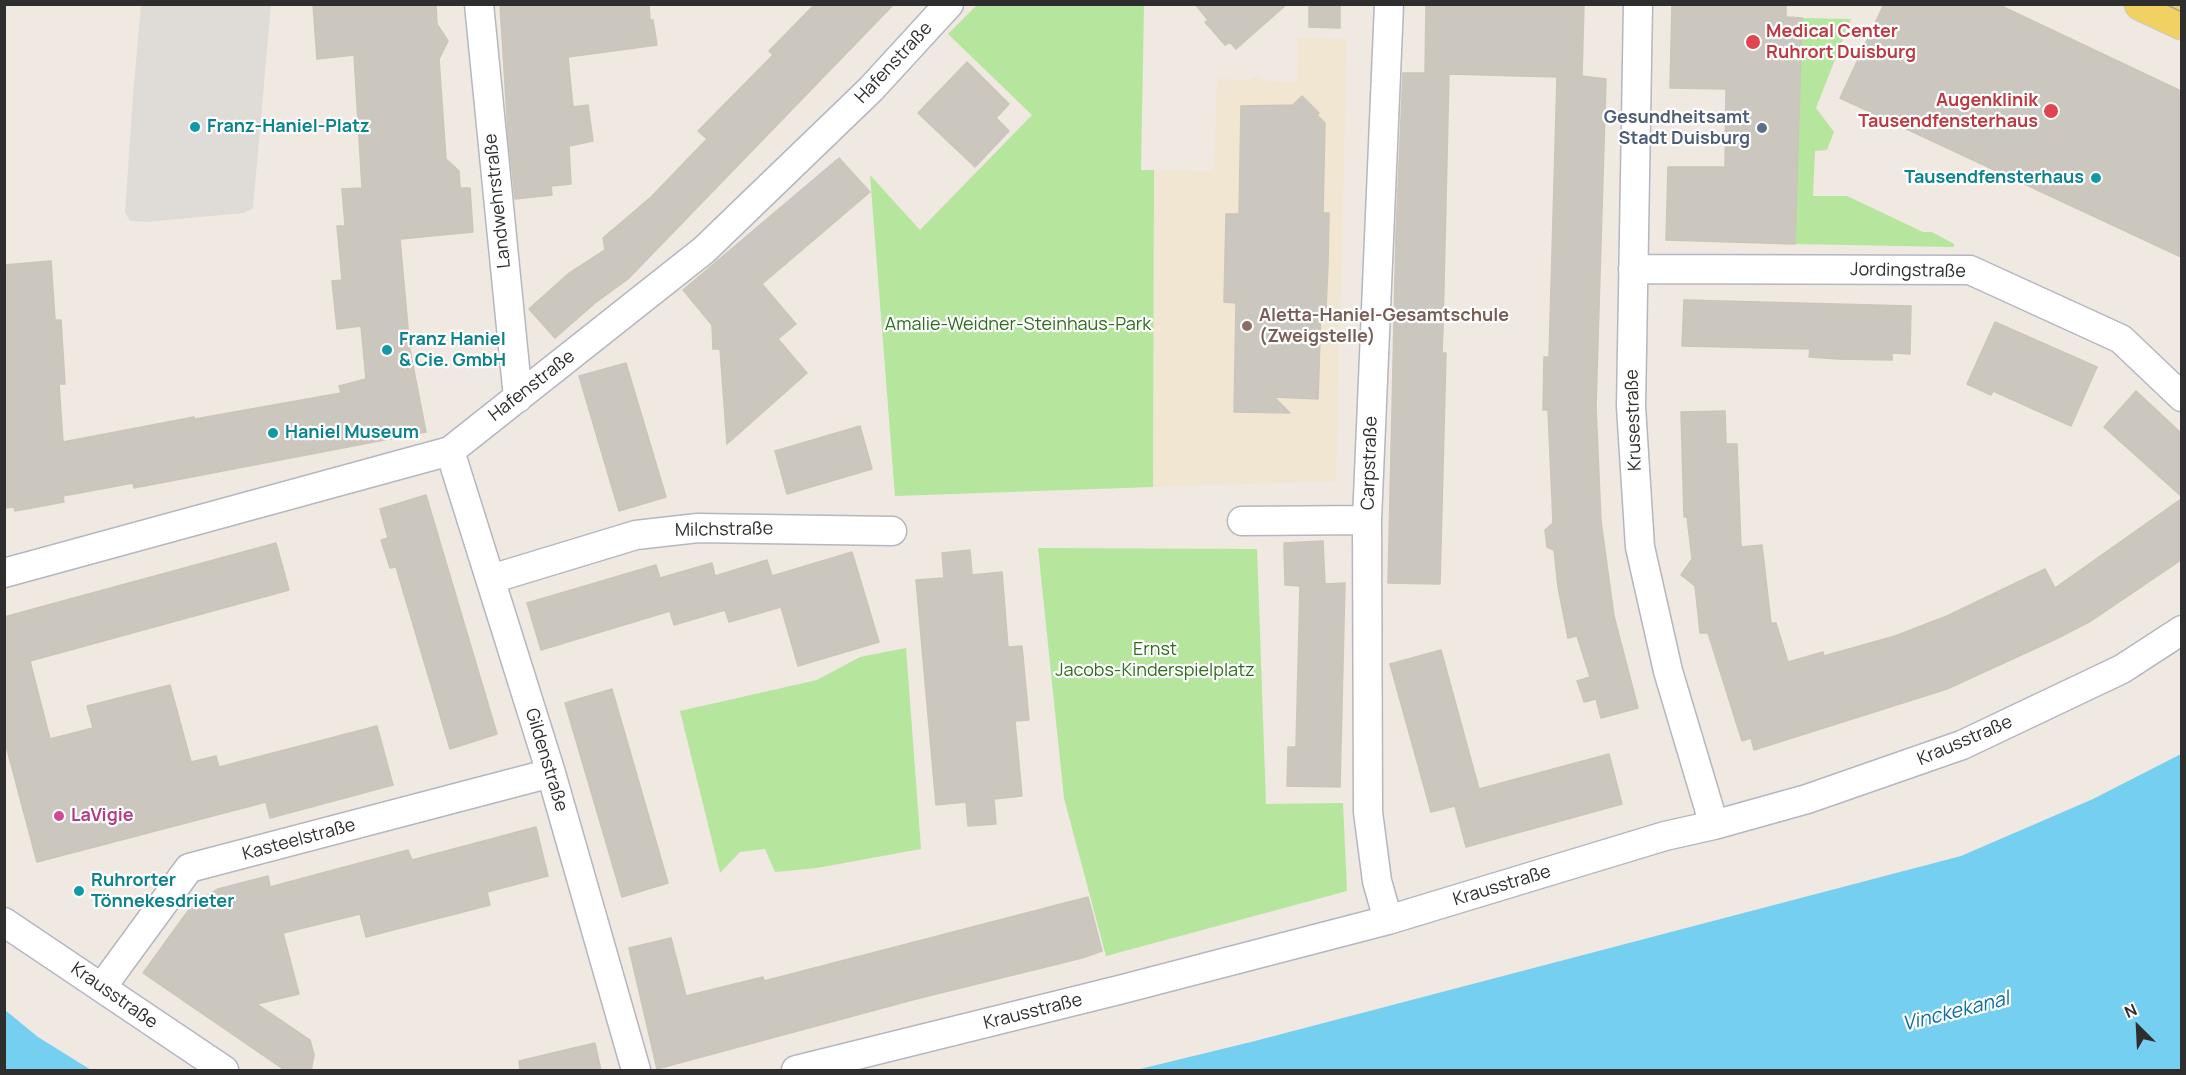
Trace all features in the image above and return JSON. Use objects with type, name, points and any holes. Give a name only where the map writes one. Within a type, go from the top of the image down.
[{"type":"main road","points":[[2141,4],[2181,23]]},
{"type":"street","name":"Landwehrstraße","points":[[479,4],[518,398]]},
{"type":"street","name":"Hafenstraße","points":[[4,573],[450,451],[704,250],[872,89],[949,4]]},
{"type":"street","name":"Carpstraße","points":[[1388,921],[1377,881],[1368,812],[1367,520],[1389,4]]},
{"type":"street","name":"Krusestraße","points":[[1638,4],[1631,407],[1640,547],[1668,671],[1714,825]]},
{"type":"street","name":"Jordingstraße","points":[[1634,269],[1970,270],[2121,339],[2181,397]]},
{"type":"street","name":"Gildenstraße","points":[[450,451],[551,773],[636,1071]]},
{"type":"street","points":[[1242,521],[1367,520]]},
{"type":"street","name":"Milchstraße","points":[[490,579],[636,535],[698,528],[892,531]]},
{"type":"street","name":"Krausstraße","points":[[796,1071],[1388,921],[1665,836],[1807,799],[1962,745],[2122,669],[2181,630]]},
{"type":"street","name":"Kasteelstraße","points":[[102,987],[189,868],[551,773]]},
{"type":"street","name":"Krausstraße","points":[[4,922],[224,1071]]},
{"type":"shaded area","name":"Franz-Haniel-Platz","points":[[141,5],[271,5],[253,208],[244,213],[146,222],[130,221],[125,213]]},
{"type":"shaded area","name":"Aletta-Haniel-Gesamtschule (Zweigstelle)","points":[[1298,38],[1347,39],[1336,481],[1153,487],[1154,170],[1214,171],[1217,79],[1248,80],[1257,76],[1266,81],[1297,82]]},
{"type":"green space","name":"Amalie-Weidner-Steinhaus-Park","points":[[977,5],[1144,5],[1141,170],[1154,170],[1153,487],[895,496],[870,175],[920,230],[1032,115],[948,34]]},
{"type":"green space","points":[[1802,18],[1851,19],[1816,108],[1834,132],[1827,150],[1815,151],[1813,196],[1847,196],[1923,232],[1932,232],[1954,244],[1954,247],[1795,244]]},
{"type":"green space","name":"Ernst Jacobs-Kinderspielplatz","points":[[1038,548],[1257,549],[1266,804],[1343,803],[1347,891],[1106,956],[1064,798]]},
{"type":"green space","points":[[906,648],[921,849],[817,868],[775,872],[765,849],[740,852],[720,873],[680,711],[817,680],[860,657]]},
{"type":"water","name":"Vinckekanal","points":[[2181,754],[2181,1070],[1136,1070],[1255,1041],[1961,856],[2093,799]]},
{"type":"water","points":[[5,1010],[38,1037],[91,1070],[5,1070]]},
{"type":"building","points":[[313,4],[436,4],[437,24],[448,41],[439,59],[446,159],[459,171],[460,188],[470,188],[473,232],[400,239],[410,350],[426,432],[134,488],[133,483],[63,496],[64,502],[15,511],[14,507],[4,508],[4,265],[51,261],[55,320],[61,320],[65,384],[59,384],[63,442],[194,417],[195,419],[341,393],[339,386],[366,379],[361,326],[337,329],[332,281],[342,280],[337,226],[345,226],[342,189],[362,188],[354,55],[317,59]]},
{"type":"building","points":[[500,4],[649,4],[650,20],[653,20],[657,45],[568,57],[573,107],[588,105],[593,141],[569,146],[571,184],[551,186],[552,195],[515,199],[508,133]]},
{"type":"building","points":[[815,4],[894,4],[628,279],[595,303],[555,338],[529,309],[568,274],[605,250],[603,238],[651,197],[707,139],[698,131],[773,55],[769,51]]},
{"type":"building","points":[[1195,4],[1287,4],[1236,49],[1230,42],[1225,45],[1205,22],[1208,20]]},
{"type":"building","points":[[1309,4],[1340,4],[1340,28],[1309,27]]},
{"type":"building","points":[[1426,4],[1584,4],[1582,76],[1606,79],[1596,407],[1601,521],[1614,616],[1638,708],[1601,718],[1596,699],[1584,702],[1577,681],[1590,677],[1577,636],[1568,638],[1558,587],[1554,550],[1547,547],[1545,530],[1553,523],[1548,410],[1543,410],[1544,357],[1549,357],[1557,77],[1449,74],[1442,353],[1446,353],[1440,584],[1388,583],[1396,234],[1403,73],[1425,73]]},
{"type":"building","name":"Gesundheitsamt Stadt Duisburg","points":[[1672,4],[1786,4],[1786,17],[1802,18],[1795,244],[1666,240],[1668,167],[1725,167],[1726,89],[1670,88]]},
{"type":"building","name":"Tausendfensterhaus","points":[[1884,4],[1997,4],[2181,91],[2181,257],[1840,98]]},
{"type":"building","points":[[967,62],[1009,104],[996,118],[1009,131],[975,167],[918,113]]},
{"type":"building","points":[[1302,96],[1319,113],[1317,115],[1325,123],[1323,213],[1329,213],[1328,264],[1326,308],[1321,308],[1318,399],[1274,397],[1290,413],[1234,412],[1236,303],[1224,302],[1226,214],[1239,214],[1241,106],[1293,105]]},
{"type":"building","points":[[839,158],[870,192],[762,284],[796,324],[778,339],[807,373],[727,444],[720,349],[713,349],[712,325],[683,290]]},
{"type":"building","points":[[1684,300],[1911,306],[1910,354],[1892,353],[1892,360],[1838,359],[1809,357],[1810,349],[1682,346]]},
{"type":"building","points":[[1995,322],[2097,367],[2071,426],[1993,391],[1991,395],[1967,384]]},
{"type":"building","points":[[626,363],[666,497],[619,511],[579,376]]},
{"type":"building","points":[[2136,391],[2181,433],[2181,496],[2104,427]]},
{"type":"building","points":[[1725,411],[1726,444],[1737,444],[1741,547],[1762,545],[1771,623],[1776,623],[1788,662],[1823,652],[1824,656],[1895,636],[1947,616],[2045,569],[2055,588],[2181,499],[2181,560],[2091,621],[1947,689],[1754,750],[1751,738],[1742,741],[1708,633],[1700,633],[1695,586],[1681,575],[1692,559],[1687,517],[1684,517],[1681,412]]},
{"type":"building","points":[[860,426],[872,469],[787,494],[775,451]]},
{"type":"building","points":[[426,495],[497,734],[450,749],[396,567],[390,568],[381,540],[388,538],[380,509]]},
{"type":"building","points":[[1323,541],[1325,584],[1345,583],[1340,787],[1287,786],[1288,747],[1296,747],[1300,586],[1285,585],[1284,543]]},
{"type":"building","points":[[276,543],[289,590],[30,661],[50,739],[93,728],[87,706],[170,685],[191,762],[216,756],[219,767],[377,726],[393,785],[270,818],[266,802],[37,862],[4,738],[4,617]]},
{"type":"building","points":[[970,550],[972,575],[1002,572],[1008,647],[1022,646],[1029,720],[1015,721],[1022,796],[994,799],[996,824],[968,826],[966,802],[936,805],[916,580],[944,578],[942,553]]},
{"type":"building","points":[[852,552],[879,642],[798,666],[781,607],[729,622],[725,610],[674,625],[670,611],[541,650],[527,603],[656,565],[660,578],[712,563],[715,576],[767,560],[772,576]]},
{"type":"building","points":[[1441,650],[1479,789],[1609,754],[1622,804],[1466,847],[1455,806],[1431,812],[1390,664]]},
{"type":"building","points":[[612,689],[668,883],[622,897],[565,703]]},
{"type":"building","points":[[536,827],[548,876],[487,892],[490,905],[366,937],[360,914],[283,933],[299,994],[257,1004],[310,1040],[314,1055],[311,1071],[286,1071],[143,973],[193,904],[218,889],[268,876],[270,887],[408,850],[412,860]]},
{"type":"building","points":[[1088,897],[1102,951],[657,1069],[629,948],[671,938],[686,996],[763,977],[764,981]]},
{"type":"building","points":[[595,1043],[601,1071],[520,1071],[519,1061]]},
{"type":"tram line","points":[[2165,4],[2182,12]]},
{"type":"place","name":"Medical Center Ruhrort Duisburg","points":[[1753,42]]},
{"type":"place","name":"Augenklinik Tausendfensterhaus","points":[[2051,111]]},
{"type":"place","name":"Franz-Haniel-Platz","points":[[195,127]]},
{"type":"place","name":"Gesundheitsamt Stadt Duisburg","points":[[1762,128]]},
{"type":"place","name":"Tausendfensterhaus","points":[[2096,178]]},
{"type":"place","name":"Aletta-Haniel-Gesamtschule (Zweigstelle)","points":[[1247,326]]},
{"type":"place","name":"Franz Haniel & Cie. GmbH","points":[[387,350]]},
{"type":"place","name":"Haniel Museum","points":[[273,433]]},
{"type":"place","name":"LaVigie","points":[[59,816]]},
{"type":"place","name":"Ruhrorter Tönnekesdrieter","points":[[79,891]]}]
